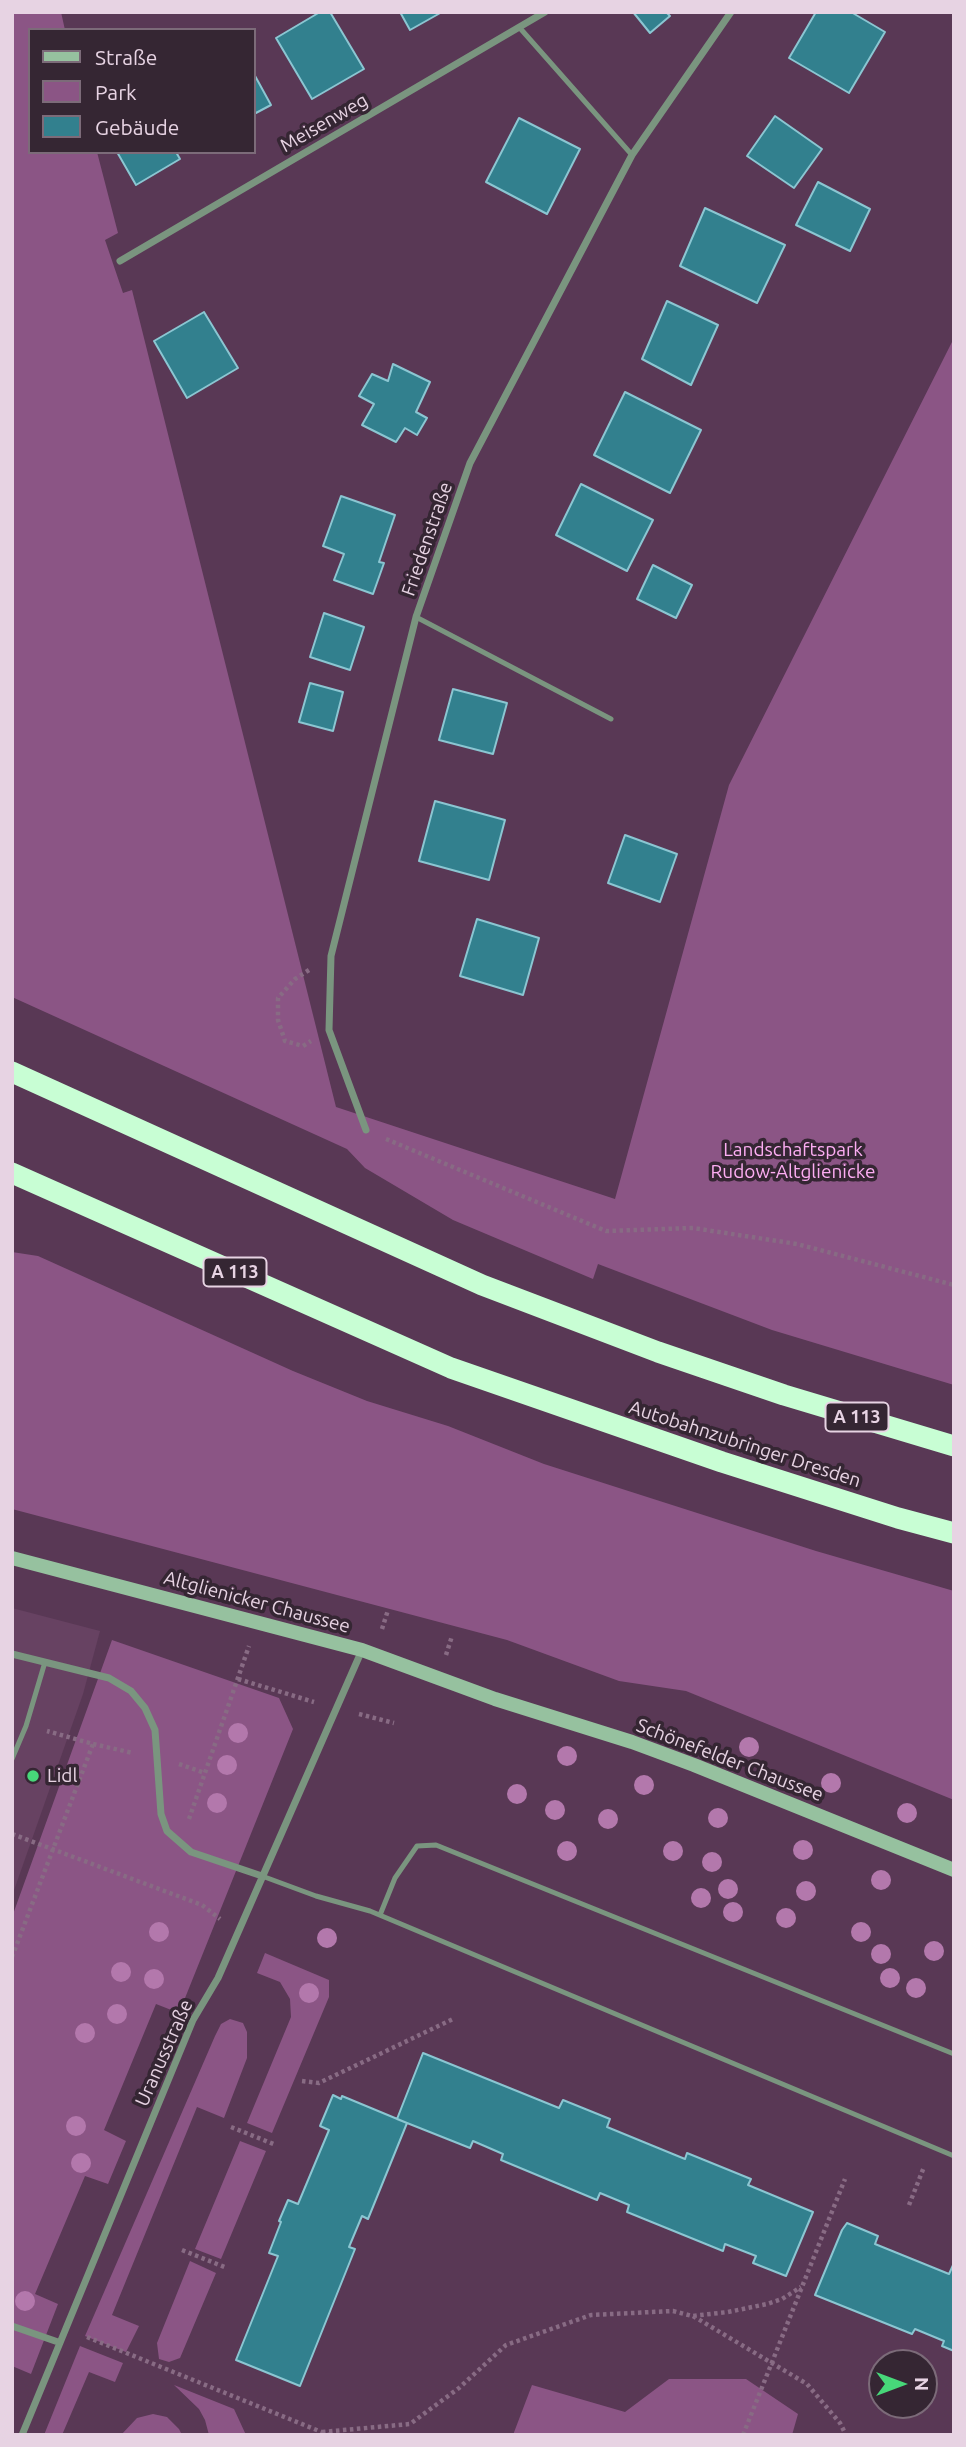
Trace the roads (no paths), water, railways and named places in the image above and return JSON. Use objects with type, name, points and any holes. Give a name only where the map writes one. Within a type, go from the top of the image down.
[{"type":"highway","name":"A 113","points":[[12,1072],[482,1285],[658,1352],[784,1395],[954,1446]]},
{"type":"highway","name":"Autobahnzubringer Dresden","points":[[14,1175],[451,1368],[722,1462],[954,1533]]},
{"type":"main road","name":"Altglienicker Chaussee","points":[[12,1558],[362,1650],[488,1695]]},
{"type":"main road","name":"Schönefelder Chaussee","points":[[488,1695],[694,1765],[954,1870]]},
{"type":"street","name":"Meisenweg","points":[[120,261],[545,12]]},
{"type":"street","name":"Friedenstraße","points":[[366,1130],[329,1030],[331,956],[416,617],[470,463],[632,155],[731,12]]},
{"type":"street","name":"Uranusstraße","points":[[22,2435],[58,2342],[193,2020],[218,1979],[362,1650]]},
{"type":"street","points":[[12,1654],[109,1678],[131,1691],[145,1708],[155,1730],[161,1814],[167,1831],[191,1852],[262,1876]]},
{"type":"street","points":[[12,2326],[58,2342]]},
{"type":"lane","points":[[519,27],[632,155]]},
{"type":"lane","points":[[416,617],[611,719]]},
{"type":"lane","points":[[12,1759],[26,1726],[45,1662]]},
{"type":"lane","points":[[380,1915],[395,1878],[417,1846],[436,1845],[954,2054]]},
{"type":"lane","points":[[262,1876],[380,1915],[954,2155]]},
{"type":"place","name":"Lidl","points":[[33,1776]]},
{"type":"park label","name":"Landschaftspark Rudow-Altglienicke","points":[[793,1161]]}]
